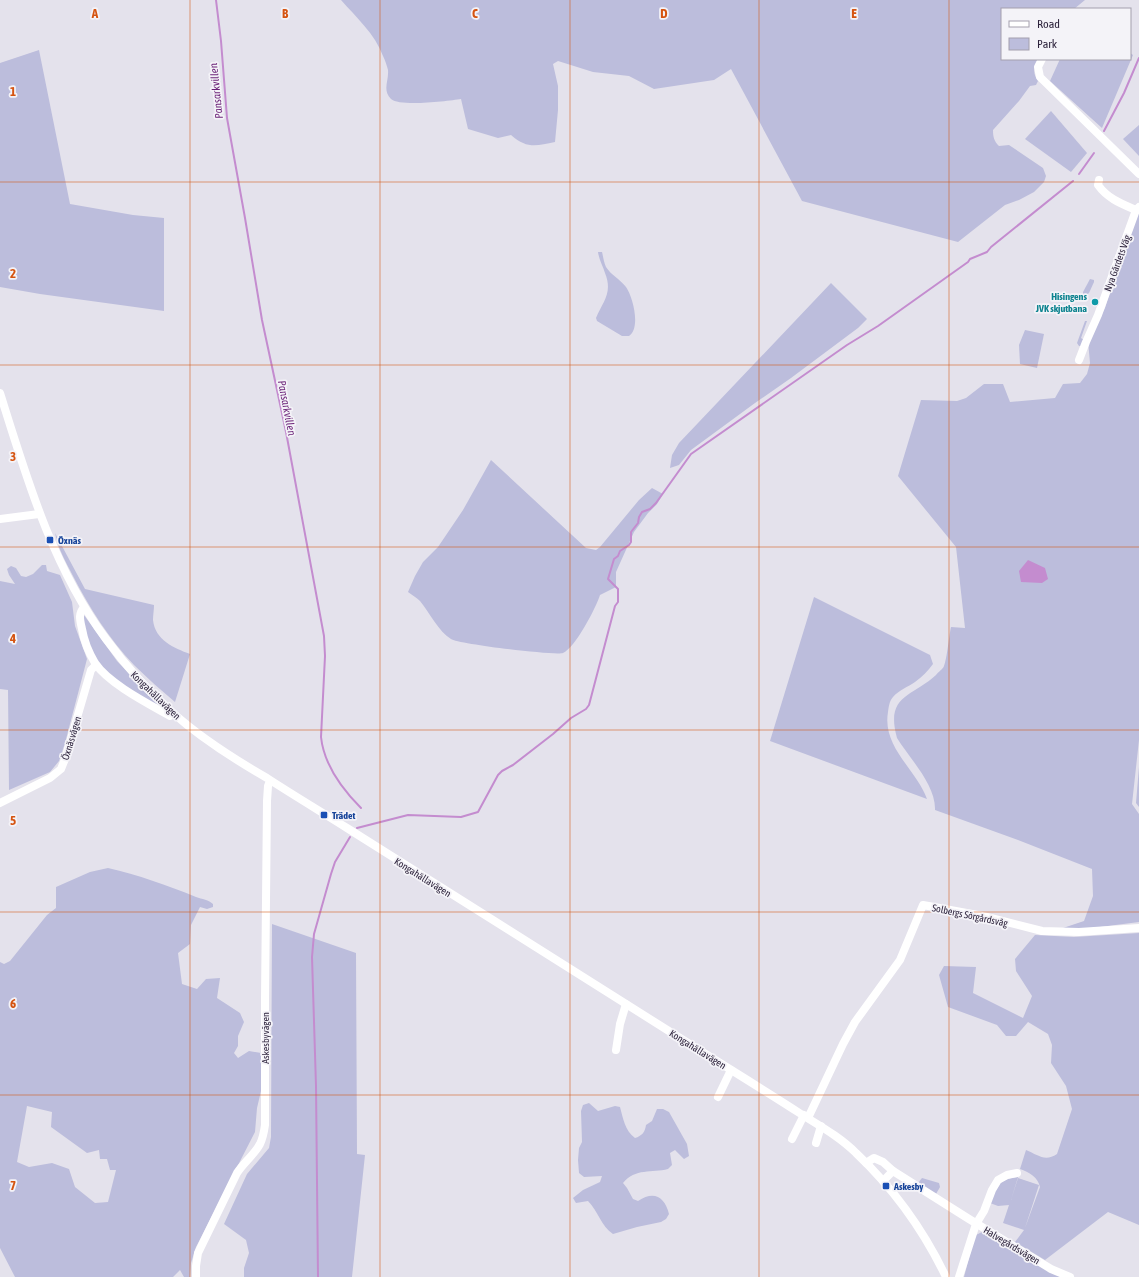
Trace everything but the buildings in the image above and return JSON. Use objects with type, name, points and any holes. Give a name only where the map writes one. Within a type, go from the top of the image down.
[{"type":"street","points":[[1042,60],[1038,67],[1040,76],[1139,174]]},
{"type":"street","name":"Nya Gärdets Väg","points":[[1079,360],[1098,315],[1138,208],[1123,206],[1113,200],[1098,186],[1099,180]]},
{"type":"street","name":"Kongahällavägen","points":[[0,394],[39,514],[59,560],[84,607],[126,666],[174,714],[210,743],[731,1070],[757,1084],[821,1126],[845,1144],[883,1181],[922,1233],[946,1277]]},
{"type":"street","points":[[0,520],[39,514]]},
{"type":"street","points":[[84,607],[80,612],[79,619],[83,636],[96,665],[114,681],[134,695],[170,716],[174,714]]},
{"type":"street","name":"Öxnäsvägen","points":[[0,803],[50,778],[61,769],[91,670],[96,665]]},
{"type":"street","name":"Askesbyvägen","points":[[196,1277],[198,1253],[237,1173],[260,1144],[265,1125],[267,801],[270,780]]},
{"type":"street","name":"Solbergs Sörgårdsväg","points":[[806,1116],[855,1022],[900,960],[923,905],[983,916],[1042,931],[1079,932],[1139,928]]},
{"type":"street","points":[[616,1050],[620,1024],[626,1004]]},
{"type":"street","points":[[718,1097],[731,1070]]},
{"type":"street","points":[[792,1139],[806,1116]]},
{"type":"street","points":[[816,1143],[821,1126]]},
{"type":"street","name":"Halvegårdsvägen","points":[[866,1163],[874,1158],[883,1162],[893,1171],[976,1224],[1051,1269],[1070,1277]]},
{"type":"street","points":[[883,1181],[893,1171]]},
{"type":"street","name":"Halvegårdsvägen","points":[[959,1277],[976,1224],[984,1211],[992,1190],[998,1180],[1016,1173]]},
{"type":"green space","points":[[341,0],[1085,0],[1075,8],[1001,8],[1001,60],[1038,60],[1034,70],[1038,81],[1036,85],[1030,86],[1019,101],[993,130],[994,137],[999,146],[1009,145],[1043,168],[1046,176],[1044,182],[1034,192],[1005,205],[958,242],[802,201],[731,69],[714,80],[654,89],[629,76],[593,72],[558,61],[553,64],[558,86],[558,110],[555,142],[532,145],[522,143],[511,135],[498,138],[468,129],[461,99],[436,102],[404,103],[391,99],[388,96],[386,89],[388,70],[385,61],[380,48],[365,26]]},
{"type":"green space","points":[[39,50],[70,204],[133,215],[164,218],[164,311],[0,287],[0,63]]},
{"type":"green space","points":[[1060,60],[1131,60],[1102,128],[1050,81]]},
{"type":"green space","points":[[1051,111],[1087,153],[1071,172],[1025,139]]},
{"type":"green space","points":[[1139,125],[1139,156],[1123,139]]},
{"type":"green space","points":[[1139,212],[1139,740],[1132,804],[1139,814],[1139,922],[1084,929],[1063,928],[1084,921],[1093,896],[1092,869],[935,810],[934,801],[927,782],[897,738],[894,724],[895,713],[898,705],[910,693],[936,675],[943,667],[951,627],[965,628],[956,547],[898,476],[921,400],[957,401],[966,398],[984,384],[1003,384],[1010,402],[1055,398],[1063,384],[1080,383],[1087,374],[1090,363],[1088,341],[1105,308],[1115,276]]},
{"type":"green space","points":[[598,252],[602,252],[606,267],[629,292],[635,312],[635,326],[633,332],[629,336],[622,336],[597,321],[596,318],[608,292],[607,280]]},
{"type":"green space","points":[[1090,279],[1094,280],[1094,282],[1089,293],[1086,295],[1083,294],[1083,292]]},
{"type":"green space","points":[[831,283],[867,319],[858,328],[791,378],[691,450],[679,465],[670,468],[672,455],[679,443]]},
{"type":"green space","points":[[1085,321],[1087,321],[1081,338],[1084,340],[1081,346],[1079,346],[1077,343]]},
{"type":"green space","points":[[1025,330],[1044,334],[1037,368],[1020,364],[1019,345]]},
{"type":"green space","points":[[491,460],[586,548],[596,550],[639,500],[652,488],[663,494],[657,504],[648,513],[634,532],[616,572],[616,587],[600,595],[590,618],[579,636],[568,650],[563,653],[544,653],[507,649],[470,644],[451,639],[438,627],[420,601],[408,592],[423,562],[438,547],[463,510]]},
{"type":"green space","points":[[55,533],[85,589],[154,605],[153,620],[157,633],[172,646],[190,654],[175,702],[134,665],[108,634],[73,576],[60,550]]},
{"type":"green space","points":[[42,565],[46,565],[47,571],[60,575],[72,602],[75,626],[87,659],[59,761],[50,772],[9,790],[8,690],[0,689],[0,581],[15,584],[7,569],[11,566],[16,568],[21,576],[26,577],[33,574]]},
{"type":"green space","points":[[814,597],[930,655],[933,664],[918,680],[895,695],[890,702],[888,712],[890,736],[901,757],[922,788],[927,799],[770,741]]},
{"type":"green space","points":[[84,615],[117,661],[160,706],[161,709],[119,682],[101,665],[93,655],[88,645],[82,618]]},
{"type":"green space","points":[[1139,767],[1139,807],[1136,803]]},
{"type":"green space","points":[[108,868],[163,884],[213,904],[213,907],[207,909],[200,907],[191,925],[190,944],[178,953],[182,984],[197,989],[206,979],[220,978],[217,998],[240,1013],[244,1022],[238,1036],[238,1046],[234,1053],[238,1058],[249,1051],[261,1053],[261,1091],[257,1108],[255,1132],[196,1247],[191,1263],[190,1277],[184,1277],[180,1270],[173,1277],[15,1277],[0,1248],[0,962],[4,964],[10,961],[47,915],[56,908],[56,887],[90,872]],"holes":[[[27,1106],[52,1112],[51,1127],[87,1153],[99,1150],[100,1159],[107,1159],[110,1170],[116,1170],[108,1202],[95,1203],[75,1187],[69,1169],[52,1163],[29,1167],[17,1162]]]},
{"type":"green space","points":[[272,924],[356,953],[357,1154],[365,1155],[352,1277],[244,1277],[244,1268],[249,1253],[246,1240],[224,1224],[247,1174],[269,1148],[271,1137]]},
{"type":"green space","points":[[1139,933],[1139,1225],[1108,1212],[1045,1260],[1015,1242],[1024,1230],[1003,1223],[1009,1205],[998,1206],[990,1203],[996,1188],[1002,1182],[1011,1178],[1018,1177],[1011,1200],[1018,1178],[1039,1185],[1025,1228],[1040,1187],[1039,1183],[1033,1175],[1020,1169],[1026,1150],[1045,1158],[1057,1154],[1072,1109],[1066,1086],[1051,1063],[1052,1045],[1048,1034],[1028,1022],[1016,1036],[1006,1036],[997,1025],[948,1007],[939,975],[944,966],[976,967],[973,993],[1023,1018],[1032,996],[1016,971],[1015,959],[1035,935],[1074,937]]},
{"type":"green space","points":[[589,1103],[598,1111],[615,1106],[620,1107],[623,1120],[629,1132],[635,1138],[643,1133],[646,1125],[652,1121],[657,1109],[663,1109],[669,1112],[687,1144],[689,1156],[684,1159],[675,1150],[670,1153],[672,1165],[668,1169],[638,1173],[628,1178],[623,1183],[633,1199],[638,1201],[649,1196],[654,1196],[662,1200],[665,1203],[669,1214],[666,1219],[661,1222],[613,1234],[605,1227],[588,1201],[576,1203],[573,1198],[583,1190],[600,1182],[602,1176],[584,1177],[579,1173],[579,1148],[582,1142],[581,1111],[583,1105]]},
{"type":"green space","points":[[922,1178],[939,1183],[940,1187],[936,1194],[918,1183]]},
{"type":"green space","points":[[982,1232],[987,1233],[1062,1277],[964,1277],[974,1239],[976,1235]]},
{"type":"shaded area","points":[[1028,560],[1045,568],[1048,579],[1042,583],[1021,582],[1019,571]]},
{"type":"waterway","name":"Pansarkvillen","points":[[216,0],[227,118],[262,320],[286,432],[324,636],[325,656],[321,737],[326,757],[335,776],[347,793],[361,808]]},
{"type":"waterway","points":[[1104,131],[1124,93],[1139,58]]},
{"type":"waterway","points":[[1079,174],[1094,153]]},
{"type":"waterway","points":[[357,828],[408,815],[461,817],[478,812],[498,775],[502,771],[513,765],[571,718],[586,709],[589,705],[615,606],[618,602],[618,589],[608,579],[614,559],[618,556],[620,551],[631,542],[631,532],[638,523],[642,512],[650,509],[656,503],[691,454],[847,345],[878,326],[968,262],[970,259],[987,252],[991,247],[1073,181]]},
{"type":"waterway","points":[[318,1277],[316,1086],[312,957],[314,934],[331,874],[335,862],[350,837]]},
{"type":"place","name":"Hisingens JVK skjutbana","points":[[1095,302]]},
{"type":"place","name":"Öxnäs","points":[[50,540]]},
{"type":"place","name":"Trädet","points":[[324,815]]},
{"type":"place","name":"Askesby","points":[[886,1186]]}]
